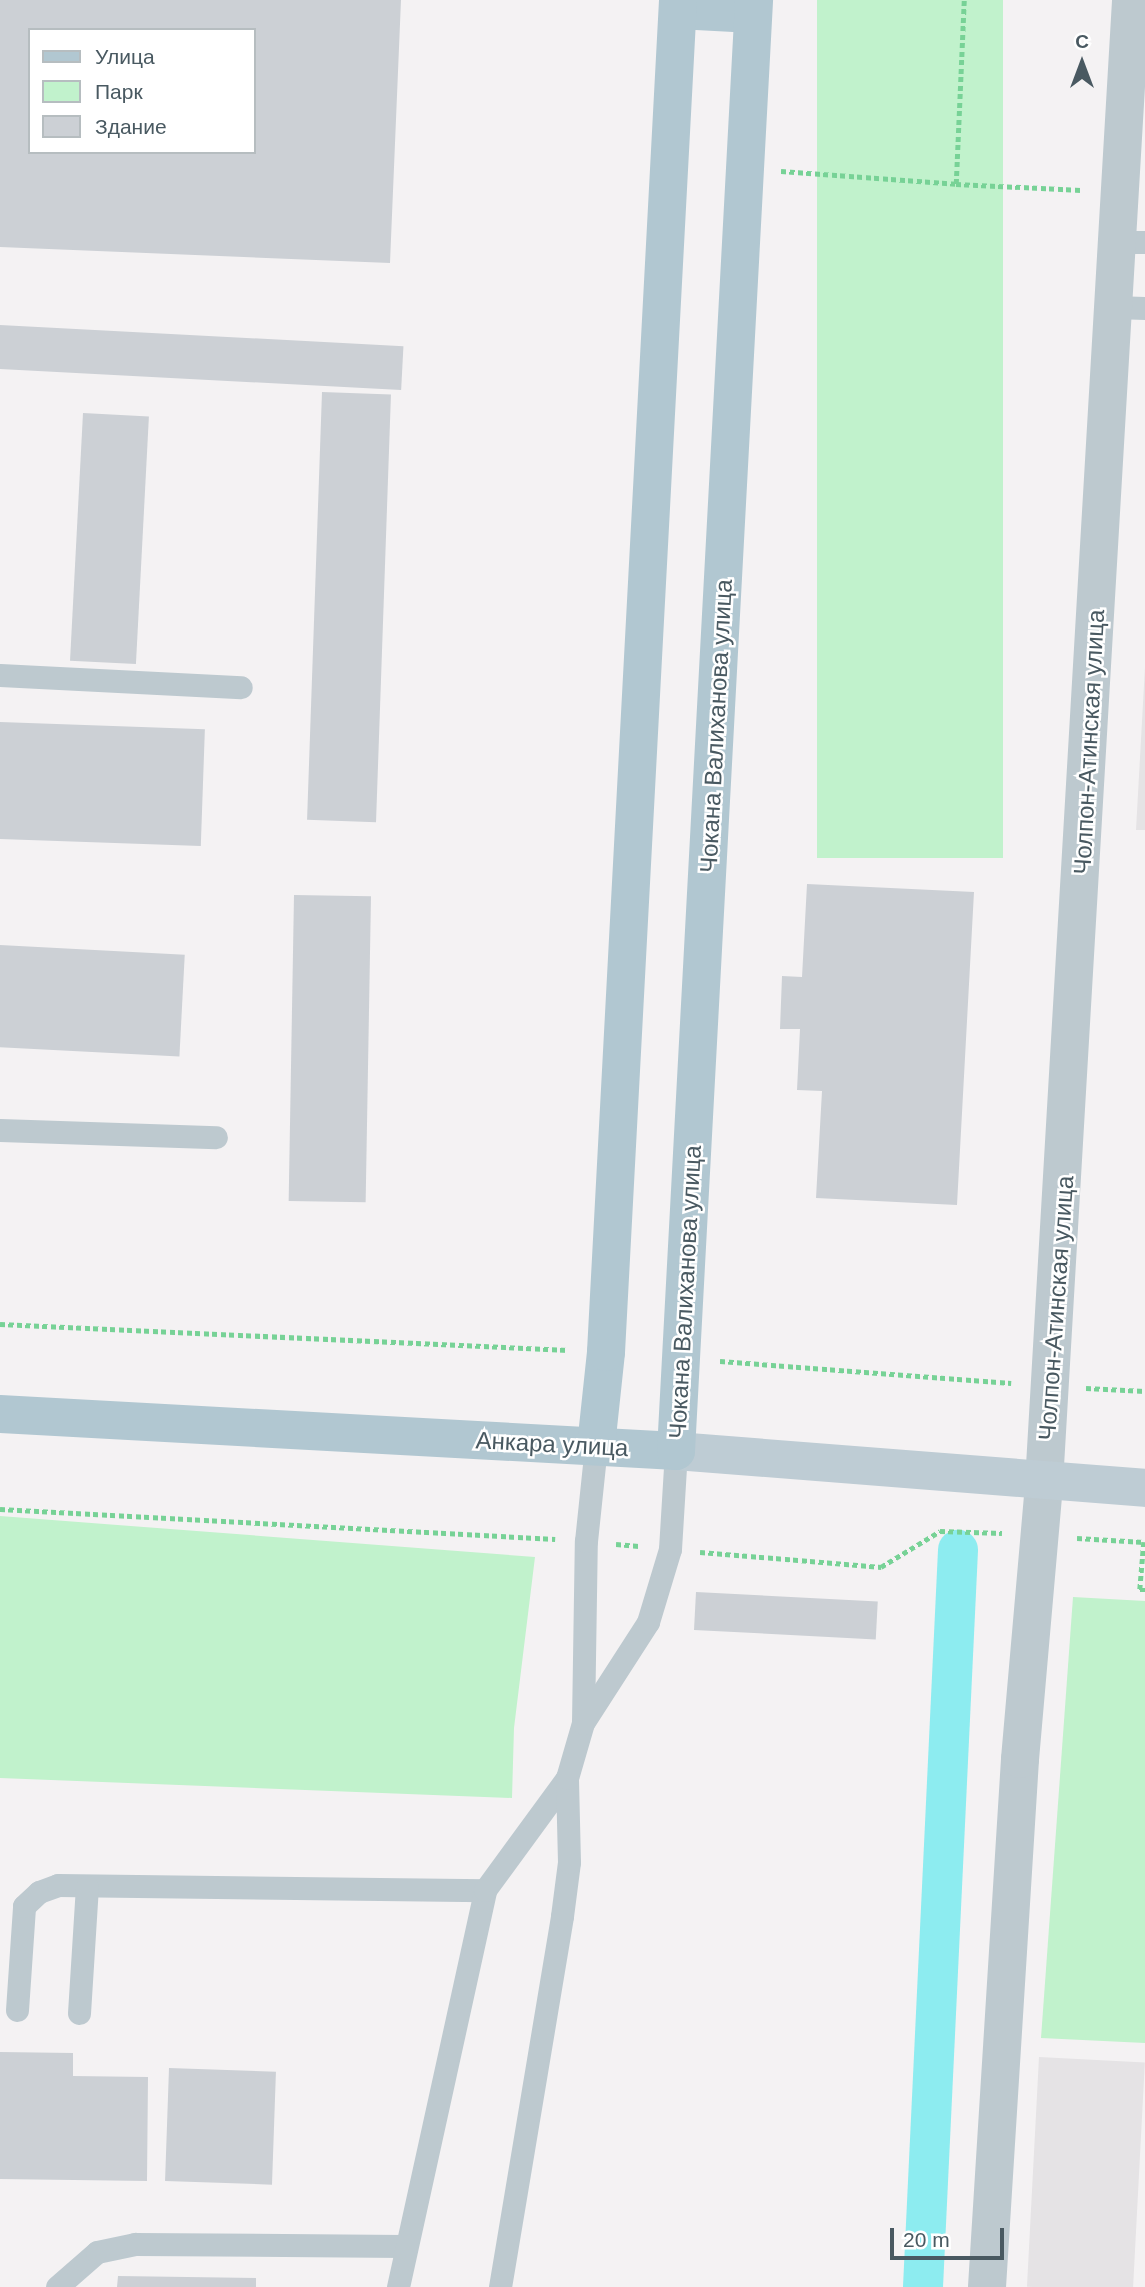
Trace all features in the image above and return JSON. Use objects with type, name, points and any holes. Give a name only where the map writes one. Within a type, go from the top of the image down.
[{"type":"main road","points":[[596,1446],[606,1352],[678,5],[754,7]]},
{"type":"main road","name":"Чокана Валиханова улица","points":[[676,1451],[754,7]]},
{"type":"main road","name":"Анкара улица","points":[[0,1414],[676,1451],[1044,1483],[1145,1489]]},
{"type":"street","name":"Чолпон-Атинская улица","points":[[987,2287],[1019,1773],[1044,1483],[1130,308],[1131,242],[1121,192],[1131,0]]},
{"type":"lane","points":[[0,676],[241,687]]},
{"type":"lane","points":[[0,1130],[216,1137]]},
{"type":"lane","points":[[500,2287],[569,1862],[567,1778],[583,1723],[586,1541],[596,1446]]},
{"type":"lane","points":[[583,1723],[648,1622],[670,1549],[676,1451]]},
{"type":"lane","points":[[398,2287],[404,2245],[485,1890],[567,1778]]},
{"type":"lane","points":[[16,2010],[24,1906],[39,1892],[58,1885],[485,1890]]},
{"type":"lane","points":[[79,2013],[87,1886]]},
{"type":"lane","points":[[57,2287],[97,2252],[135,2244],[404,2245]]},
{"type":"path","points":[[956,184],[964,0]]},
{"type":"path","points":[[746,169],[956,184],[1121,192]]},
{"type":"shaded area","points":[[1145,667],[1145,830],[1136,830]]},
{"type":"shaded area","points":[[1039,2057],[1145,2063],[1133,2287],[1027,2287]]},
{"type":"green space","points":[[817,0],[1003,0],[1003,858],[817,858]]},
{"type":"green space","points":[[0,1516],[535,1557],[514,1728],[512,1798],[0,1778]]},
{"type":"green space","points":[[1073,1597],[1145,1601],[1145,2043],[1041,2038]]},
{"type":"building","points":[[0,0],[401,0],[390,263],[0,247]]},
{"type":"building","points":[[0,325],[403,346],[401,390],[0,369]]},
{"type":"building","points":[[322,392],[391,394],[376,822],[307,820]]},
{"type":"building","points":[[83,413],[149,416],[136,664],[70,661]]},
{"type":"building","points":[[0,722],[205,729],[201,846],[0,839]]},
{"type":"building","points":[[807,884],[974,892],[957,1205],[816,1198],[822,1091],[797,1090],[800,1029],[780,1029],[782,976],[802,977]]},
{"type":"building","points":[[294,895],[371,896],[366,1202],[289,1201]]},
{"type":"building","points":[[0,945],[185,955],[179,1057],[0,1047]]},
{"type":"building","points":[[696,1592],[878,1602],[876,1639],[694,1630]]},
{"type":"building","points":[[0,2052],[73,2053],[73,2076],[148,2077],[147,2181],[0,2179]]},
{"type":"building","points":[[169,2068],[276,2072],[272,2185],[165,2181]]},
{"type":"building","points":[[118,2276],[256,2278],[256,2287],[117,2287]]},
{"type":"waterway","points":[[923,2287],[958,1550]]}]
